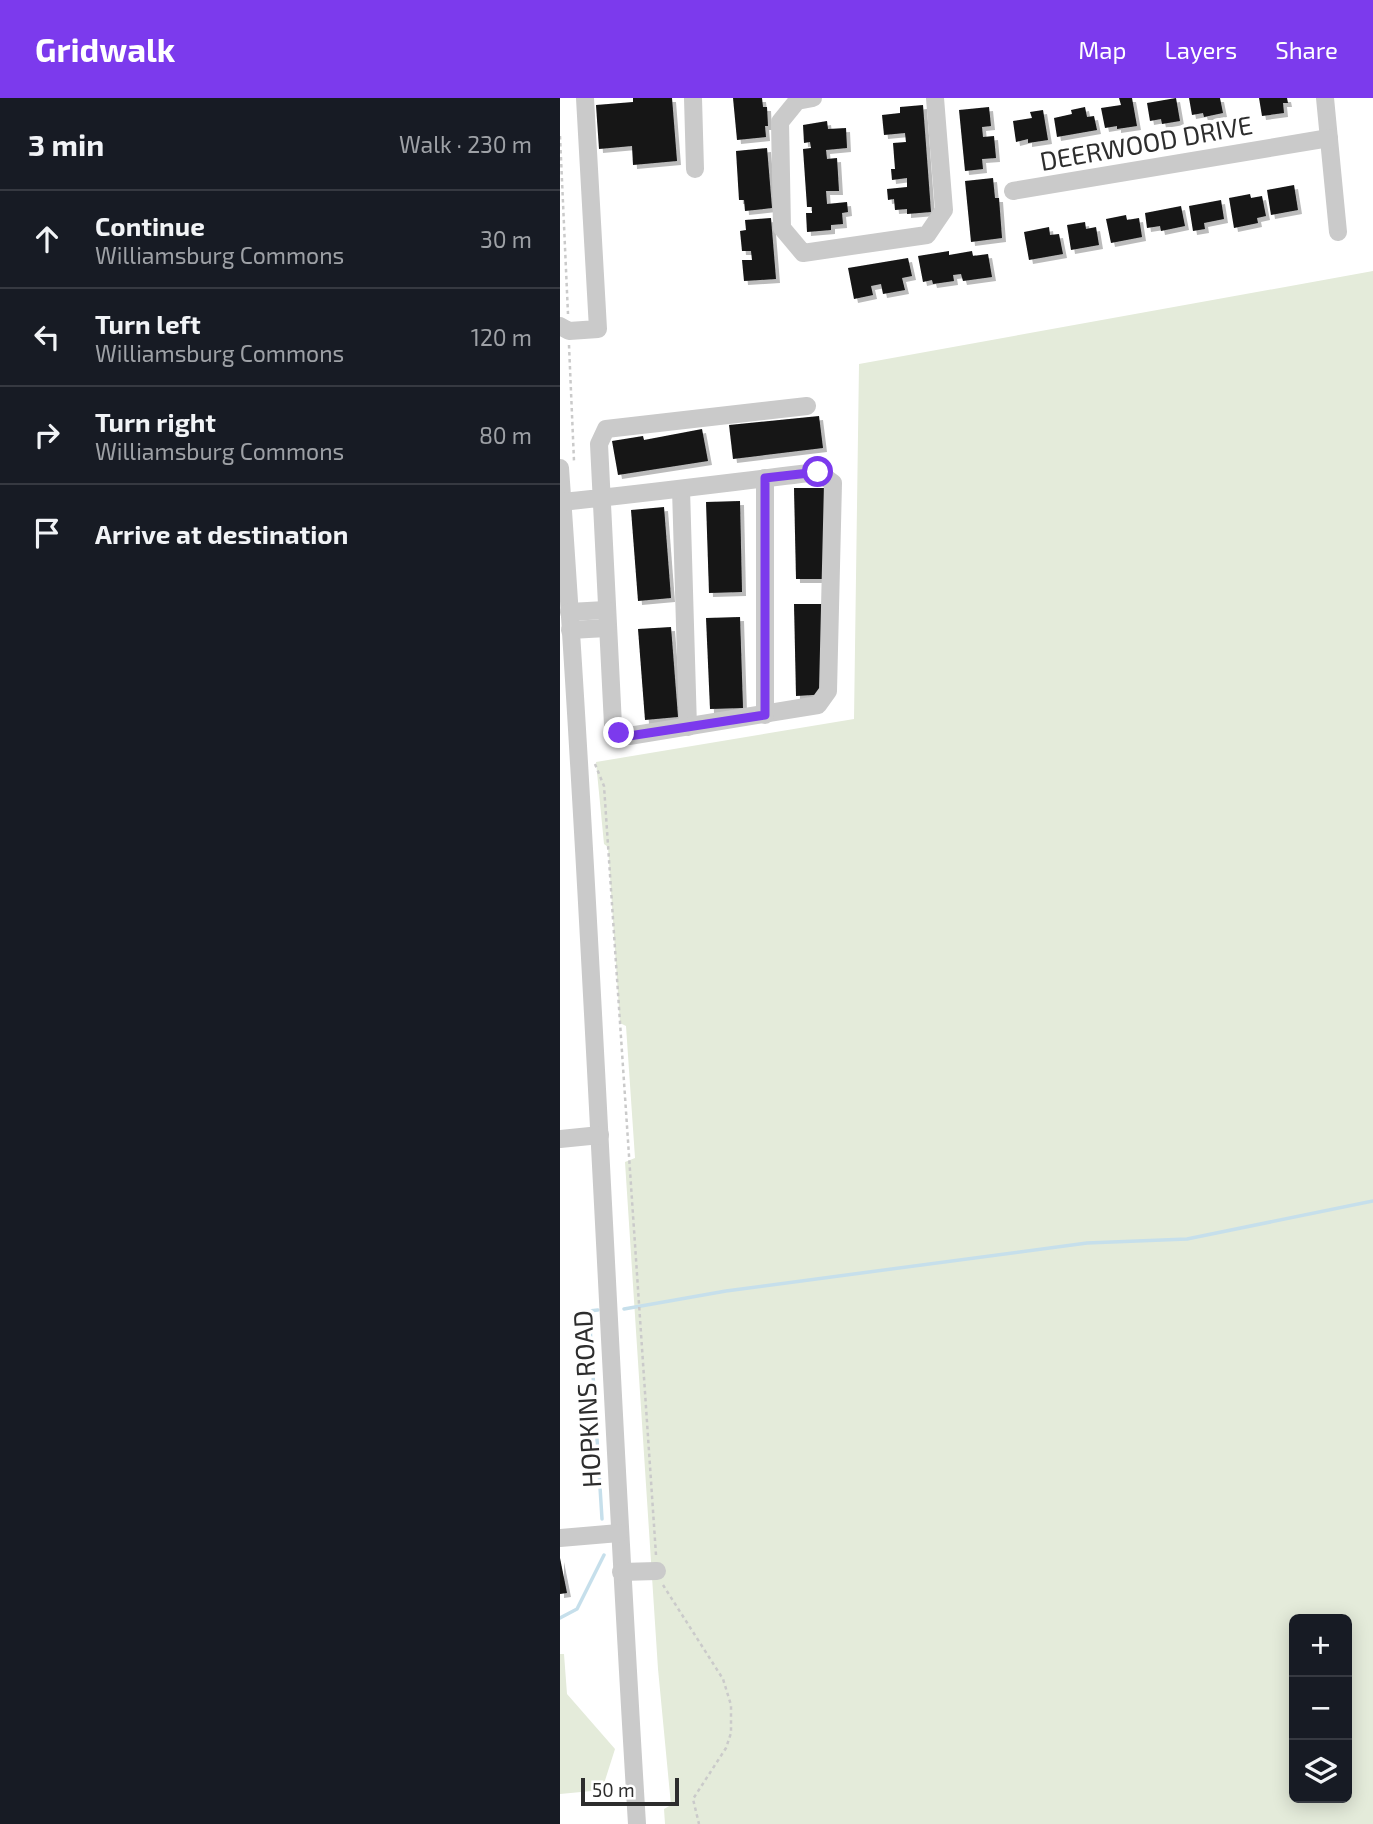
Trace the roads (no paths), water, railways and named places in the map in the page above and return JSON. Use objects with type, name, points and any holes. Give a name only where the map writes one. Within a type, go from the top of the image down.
[{"type":"street","points":[[565,326],[598,323],[585,98]]},
{"type":"street","points":[[693,98],[695,169]]},
{"type":"street","points":[[813,98],[797,101],[780,122],[782,228],[803,253],[927,235],[944,210],[935,98]]},
{"type":"street","points":[[1325,98],[1338,232]]},
{"type":"street","name":"DEERWOOD DRIVE","points":[[1013,191],[1329,138]]},
{"type":"street","points":[[562,502],[601,498],[681,489],[818,472],[833,482],[828,691],[818,705],[629,736],[619,733],[613,725],[606,610],[601,498],[599,444],[606,429],[807,406]]},
{"type":"street","name":"HOPKINS ROAD","points":[[567,465],[562,502],[600,1135],[618,1533],[637,1824]]},
{"type":"street","points":[[765,478],[765,715]]},
{"type":"street","points":[[681,489],[688,727]]},
{"type":"street","points":[[570,621],[606,610]]},
{"type":"street","points":[[570,621],[607,628]]},
{"type":"street","points":[[560,1139],[600,1135]]},
{"type":"street","points":[[560,1538],[618,1533]]},
{"type":"street","points":[[621,1572],[657,1571]]},
{"type":"waterway","points":[[624,1309],[726,1291],[1087,1243],[1187,1239],[1373,1201]]},
{"type":"waterway","points":[[598,1310],[589,1311],[602,1519]]},
{"type":"waterway","points":[[560,1618],[577,1609],[604,1555]]}]
